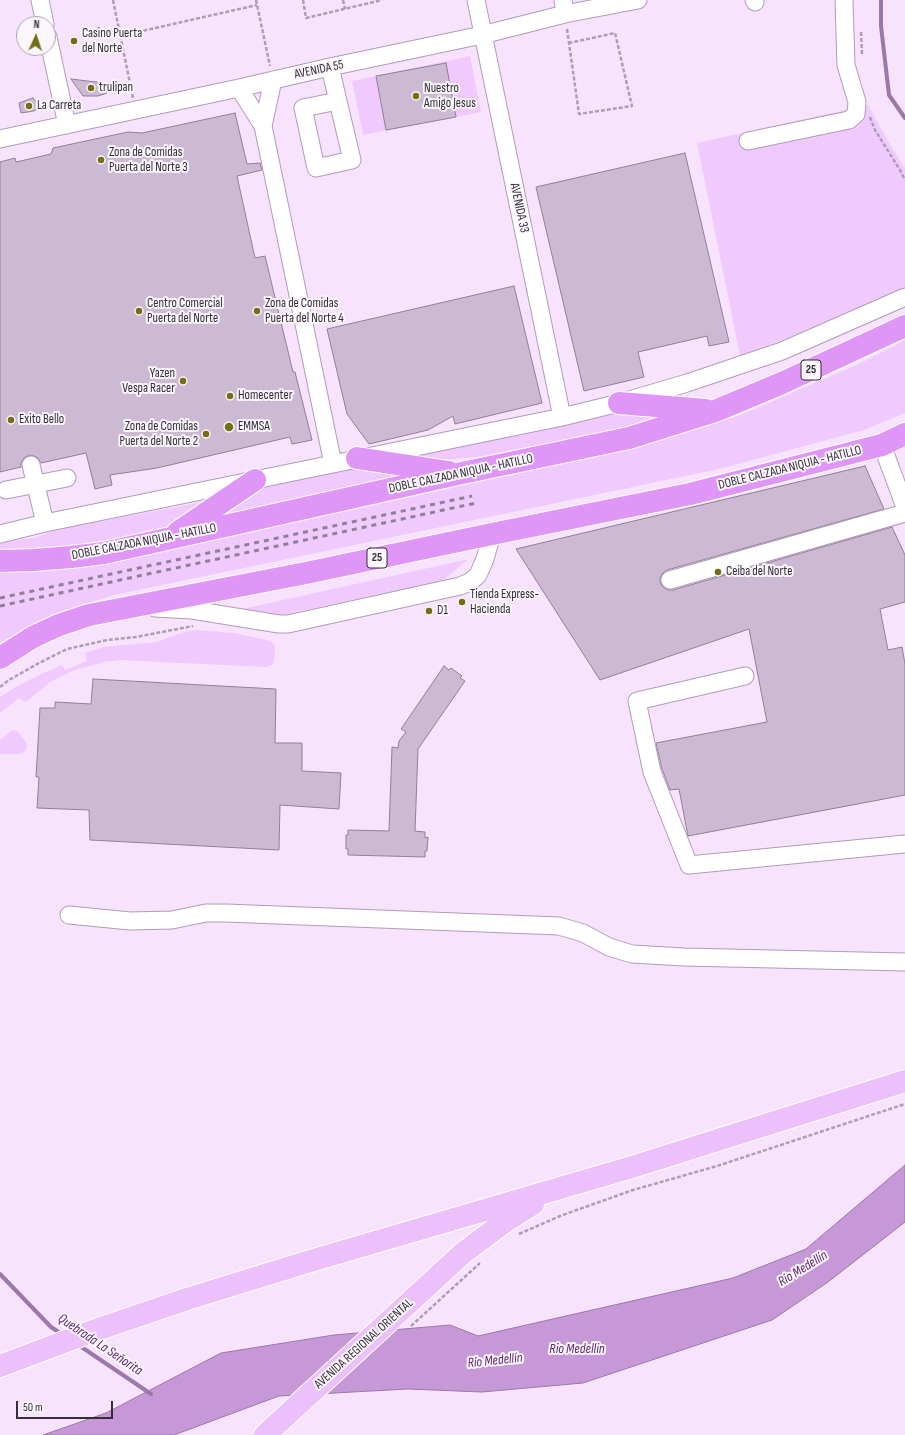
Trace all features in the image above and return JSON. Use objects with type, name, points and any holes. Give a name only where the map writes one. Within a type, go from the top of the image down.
[{"type":"highway","name":"DOBLE CALZADA NIQUIA - HATILLO","points":[[0,561],[71,558],[104,553],[629,438],[715,411],[782,383],[905,326]]},
{"type":"highway","points":[[619,403],[715,411]]},
{"type":"highway","name":"DOBLE CALZADA NIQUIA - HATILLO","points":[[0,658],[26,640],[59,625],[89,616],[306,574],[492,534],[690,494],[882,445],[905,434]]},
{"type":"highway","points":[[358,458],[462,474]]},
{"type":"highway","points":[[169,538],[255,480]]},
{"type":"main road","points":[[0,1366],[93,1331],[187,1299],[632,1167],[760,1128],[905,1081]]},
{"type":"main road","name":"AVENIDA REGIONAL ORIENTAL","points":[[265,1435],[463,1253],[506,1221],[561,1188]]},
{"type":"street","points":[[40,0],[43,16]]},
{"type":"street","name":"AVENIDA 33","points":[[476,0],[482,35],[562,416]]},
{"type":"street","name":"AVENIDA 55","points":[[0,139],[482,35],[564,7],[638,0]]},
{"type":"street","points":[[748,141],[849,120],[856,114],[857,102],[846,65],[844,0]]},
{"type":"street","points":[[52,56],[67,125]]},
{"type":"street","points":[[330,67],[338,101]]},
{"type":"street","points":[[263,126],[273,80]]},
{"type":"street","points":[[239,88],[263,126],[333,464]]},
{"type":"street","points":[[0,534],[45,523],[619,403],[687,383],[782,351],[905,297]]},
{"type":"street","points":[[882,445],[905,506]]},
{"type":"street","points":[[31,465],[45,523]]},
{"type":"street","points":[[6,490],[67,478]]},
{"type":"street","points":[[670,580],[905,513]]},
{"type":"street","points":[[135,606],[192,610],[279,624],[288,624],[460,586],[470,582],[478,575],[485,560],[492,534]]},
{"type":"street","points":[[745,676],[637,701],[652,772],[688,866],[905,844]]},
{"type":"street","points":[[69,915],[130,921],[172,920],[206,913],[226,913],[559,926],[583,933],[609,947],[632,954],[684,957],[905,962]]},
{"type":"path","points":[[113,0],[135,110]]},
{"type":"path","points":[[256,0],[273,80]]},
{"type":"path","points":[[303,0],[306,18],[382,0]]},
{"type":"path","points":[[343,0],[345,9]]},
{"type":"path","points":[[120,36],[257,5]]},
{"type":"path","points":[[615,33],[632,106],[579,114],[569,43],[615,33]]},
{"type":"path","points":[[0,687],[9,680],[67,649],[107,640],[136,638],[170,631],[208,622],[220,614]]},
{"type":"path","points":[[514,1237],[560,1216],[618,1195],[768,1149],[905,1104]]},
{"type":"shaded area","points":[[470,56],[481,112],[363,135],[352,81]]},
{"type":"shaded area","points":[[868,105],[905,168],[905,293],[740,356],[697,143]]},
{"type":"shaded area","points":[[905,340],[905,413],[864,430],[719,469],[114,595],[64,611],[15,634],[0,643],[0,571],[72,566],[192,545],[629,449],[741,415],[863,362]]},
{"type":"shaded area","points":[[609,413],[678,414],[635,428],[512,454],[440,460],[405,456]]},
{"type":"shaded area","points":[[362,464],[411,474],[229,514],[257,488]]},
{"type":"shaded area","points":[[219,499],[190,520],[131,536],[46,549],[0,549],[0,542],[34,538],[59,529]]},
{"type":"shaded area","points":[[469,559],[442,581],[272,617],[238,610]]},
{"type":"shaded area","points":[[196,630],[234,633],[271,641],[275,645],[274,662],[272,665],[267,667],[120,660],[104,662],[75,670],[64,675],[50,682],[26,702],[19,698],[0,713],[0,697],[37,676],[62,665],[65,670],[87,661],[85,653],[103,647],[157,642],[184,632]]},
{"type":"shaded area","points":[[14,730],[17,731],[25,741],[27,745],[26,749],[24,752],[19,754],[0,754],[0,740]]},
{"type":"water","name":"Rio Medellin","points":[[905,1165],[905,1222],[828,1282],[772,1320],[583,1383],[482,1392],[408,1389],[279,1396],[174,1435],[43,1435],[106,1413],[221,1353],[334,1335],[450,1325],[478,1336],[733,1278],[806,1249]]},
{"type":"building","name":"Nuestro Amigo Jesus","points":[[446,63],[456,117],[386,130],[376,76]]},
{"type":"building","name":"trulipan","points":[[71,79],[104,83],[107,93],[98,96],[83,96]]},
{"type":"building","name":"La Carreta","points":[[33,98],[40,108],[34,111],[21,113],[19,103]]},
{"type":"building","name":"Centro Comercial Puerta del Norte","points":[[235,113],[247,164],[260,163],[262,170],[237,176],[255,258],[265,256],[293,372],[295,372],[312,440],[292,444],[290,437],[157,468],[110,475],[112,485],[95,489],[86,453],[41,463],[38,458],[29,455],[24,458],[21,463],[21,467],[0,472],[0,162],[15,158],[16,162],[51,154],[53,148],[128,132],[142,133]]},
{"type":"building","points":[[685,153],[729,342],[709,346],[707,336],[638,352],[644,377],[584,391],[536,187]]},
{"type":"building","points":[[514,286],[542,403],[455,424],[453,416],[428,430],[369,444],[347,414],[327,329]]},
{"type":"building","points":[[865,466],[884,509],[667,570],[660,577],[660,582],[663,587],[668,590],[673,590],[892,527],[905,555],[905,602],[880,609],[888,650],[902,647],[905,664],[905,795],[688,836],[679,789],[670,790],[662,769],[656,743],[767,722],[749,629],[600,680],[516,549]]},
{"type":"building","points":[[444,666],[449,670],[451,668],[462,676],[460,678],[465,681],[418,749],[415,831],[425,832],[425,838],[428,837],[425,857],[348,855],[348,849],[346,849],[346,835],[348,835],[348,830],[389,831],[392,747],[398,748],[399,741],[406,732],[401,729]]},
{"type":"building","points":[[93,679],[276,689],[275,743],[302,743],[302,771],[341,773],[339,809],[280,805],[279,850],[90,840],[89,810],[37,808],[39,777],[36,777],[40,708],[55,708],[55,702],[91,704]]},
{"type":"waterway","points":[[881,0],[881,26],[889,95],[905,118]]},
{"type":"waterway","name":"Quebrada La Señorita","points":[[0,1274],[51,1327],[63,1335]]},
{"type":"waterway","name":"Quebrada La Señorita","points":[[77,1344],[151,1394]]},
{"type":"railway","points":[[0,598],[472,496]]},
{"type":"railway","points":[[0,606],[476,503]]},
{"type":"place","name":"Casino Puerta del Norte","points":[[74,41]]},
{"type":"place","name":"trulipan","points":[[91,88]]},
{"type":"place","name":"Nuestro Amigo Jesus","points":[[416,96]]},
{"type":"place","name":"La Carreta","points":[[29,106]]},
{"type":"place","name":"Zona de Comidas Puerta del Norte 3","points":[[101,160]]},
{"type":"place","name":"Centro Comercial Puerta del Norte","points":[[139,311]]},
{"type":"place","name":"Zona de Comidas Puerta del Norte 4","points":[[257,311]]},
{"type":"place","name":"Yazen Vespa Racer","points":[[183,381]]},
{"type":"place","name":"Homecenter","points":[[230,396]]},
{"type":"place","name":"Exito Bello","points":[[11,420]]},
{"type":"place","name":"EMMSA","points":[[229,427]]},
{"type":"place","name":"Zona de Comidas Puerta del Norte 2","points":[[206,434]]},
{"type":"place","name":"Ceiba del Norte","points":[[718,572]]},
{"type":"place","name":"Tienda Express- Hacienda","points":[[462,602]]},
{"type":"place","name":"D1","points":[[429,611]]},
{"type":"water label","name":"Río Medellín","points":[[803,1269]]},
{"type":"water label","name":"Río Medellín","points":[[495,1361]]}]
